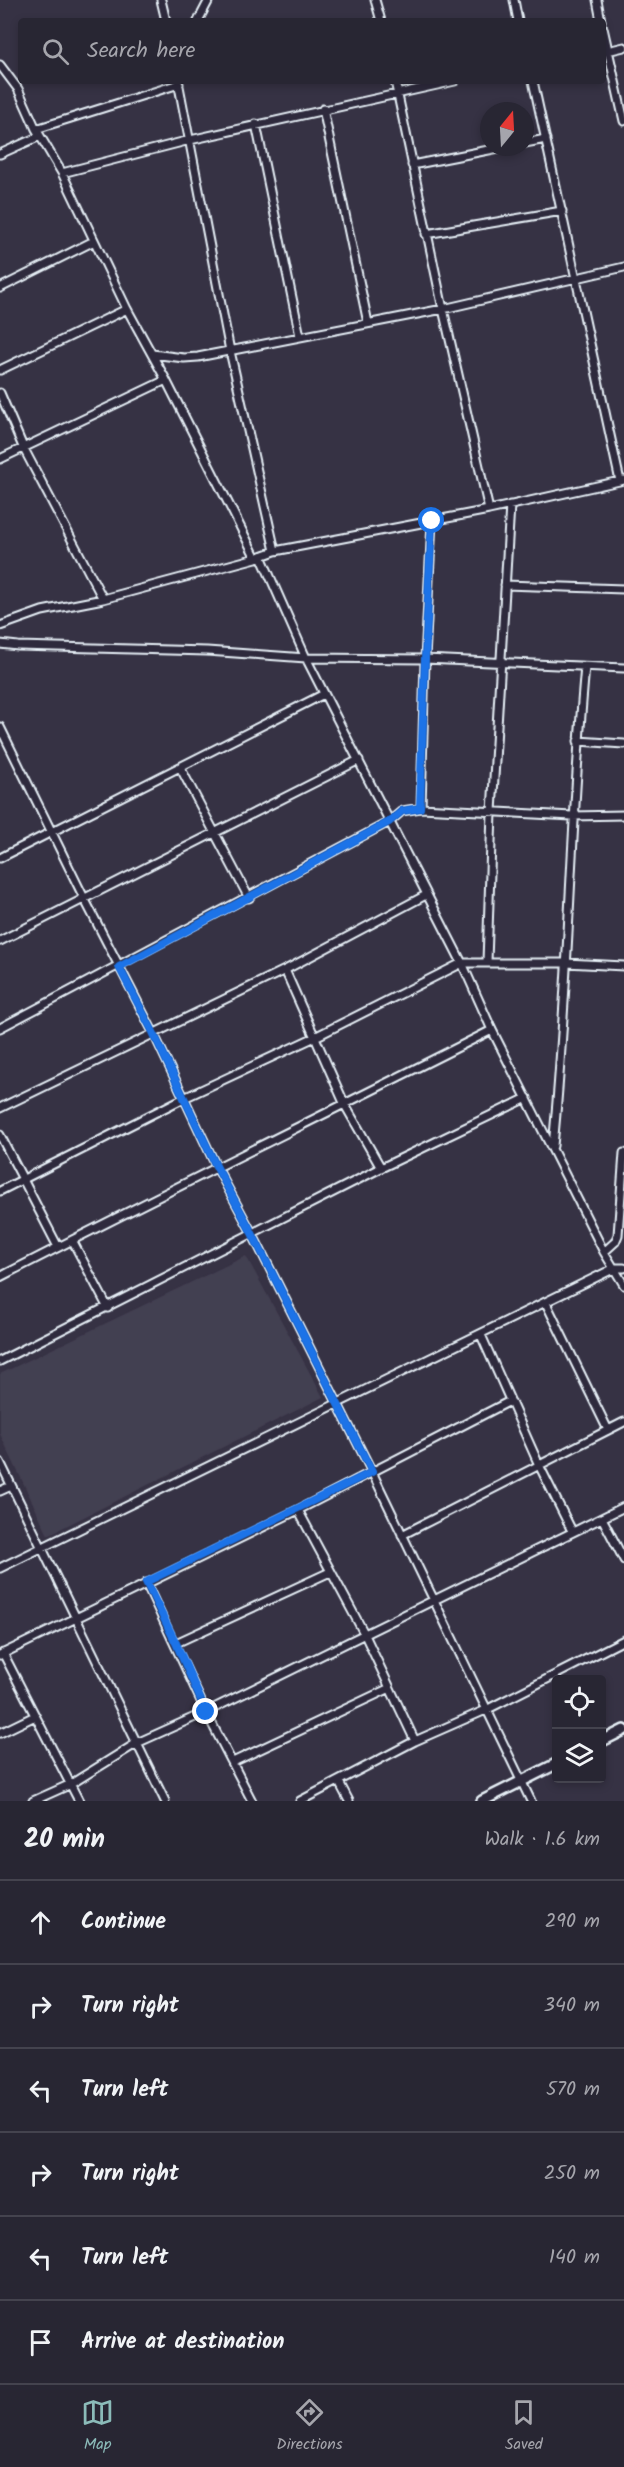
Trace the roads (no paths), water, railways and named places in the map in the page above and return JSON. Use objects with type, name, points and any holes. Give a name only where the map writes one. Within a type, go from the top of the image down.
[{"type":"main road","points":[[606,1739],[624,1730]]},
{"type":"main road","points":[[482,1801],[552,1766]]},
{"type":"street","points":[[161,0],[165,18]]},
{"type":"street","points":[[199,18],[208,0]]},
{"type":"street","points":[[375,0],[380,18]]},
{"type":"street","points":[[514,0],[517,18]]},
{"type":"street","points":[[597,0],[600,18]]},
{"type":"street","points":[[624,47],[606,51],[624,120]]},
{"type":"street","points":[[0,65],[18,89],[128,309],[259,557],[306,658],[462,963],[492,1030],[604,1252],[624,1286]]},
{"type":"street","points":[[0,154],[38,133],[173,84]]},
{"type":"street","points":[[178,84],[230,351],[275,551]]},
{"type":"street","points":[[396,84],[426,234],[489,510]]},
{"type":"street","points":[[62,173],[256,124],[439,84]]},
{"type":"street","points":[[0,626],[42,611],[103,599],[275,551],[489,510],[622,481],[534,84]]},
{"type":"street","points":[[323,110],[368,323]]},
{"type":"street","points":[[256,124],[300,336]]},
{"type":"street","points":[[534,141],[546,139]]},
{"type":"street","points":[[412,165],[480,152]]},
{"type":"street","points":[[426,234],[562,211]]},
{"type":"street","points":[[0,288],[94,241]]},
{"type":"street","points":[[152,354],[184,358],[230,351],[443,309],[624,267]]},
{"type":"street","points":[[0,370],[128,309]]},
{"type":"street","points":[[0,459],[166,380]]},
{"type":"street","points":[[0,393],[24,447],[103,599]]},
{"type":"street","points":[[487,962],[492,812],[510,505]]},
{"type":"street","points":[[420,808],[432,521]]},
{"type":"street","points":[[505,585],[624,589]]},
{"type":"street","points":[[0,644],[264,653],[306,658],[425,659],[624,668]]},
{"type":"street","points":[[553,1148],[561,1069],[572,816],[585,667]]},
{"type":"street","points":[[0,858],[324,694]]},
{"type":"street","points":[[0,727],[153,1032],[216,1166],[372,1472],[531,1801]]},
{"type":"street","points":[[578,741],[624,744]]},
{"type":"street","points":[[0,941],[359,760]]},
{"type":"street","points":[[180,767],[249,898]]},
{"type":"street","points":[[0,1028],[249,898],[389,822],[402,811],[420,808],[572,816],[624,815]]},
{"type":"street","points":[[0,1108],[285,970],[426,895]]},
{"type":"street","points":[[0,1191],[184,1098],[315,1037],[462,963],[566,963],[624,966]]},
{"type":"street","points":[[285,970],[345,1105],[381,1168]]},
{"type":"street","points":[[0,1277],[216,1166],[345,1105],[492,1030]]},
{"type":"street","points":[[0,1361],[381,1168],[527,1098]]},
{"type":"street","points":[[0,1135],[58,1247]]},
{"type":"street","points":[[604,1252],[615,1242],[618,1235],[624,1153]]},
{"type":"street","points":[[72,1240],[108,1308]]},
{"type":"street","points":[[0,1568],[615,1268],[624,1268]]},
{"type":"street","points":[[546,1303],[608,1430]]},
{"type":"street","points":[[481,1335],[539,1465],[572,1531]]},
{"type":"street","points":[[79,1801],[2,1654],[298,1510],[510,1401]]},
{"type":"street","points":[[402,1535],[624,1422]]},
{"type":"street","points":[[0,1462],[165,1801]]},
{"type":"street","points":[[0,1491],[12,1486]]},
{"type":"street","points":[[33,1801],[71,1784],[136,1743],[206,1712],[624,1507]]},
{"type":"street","points":[[298,1510],[365,1635],[415,1741]]},
{"type":"street","points":[[602,1518],[624,1560]]},
{"type":"street","points":[[176,1643],[330,1572]]},
{"type":"street","points":[[146,1582],[206,1712],[252,1801]]},
{"type":"street","points":[[300,1801],[415,1741],[488,1709],[624,1640]]},
{"type":"street","points":[[233,1762],[390,1688]]},
{"type":"street","points":[[0,1733],[35,1716]]},
{"type":"street","points":[[339,1782],[349,1801]]}]
